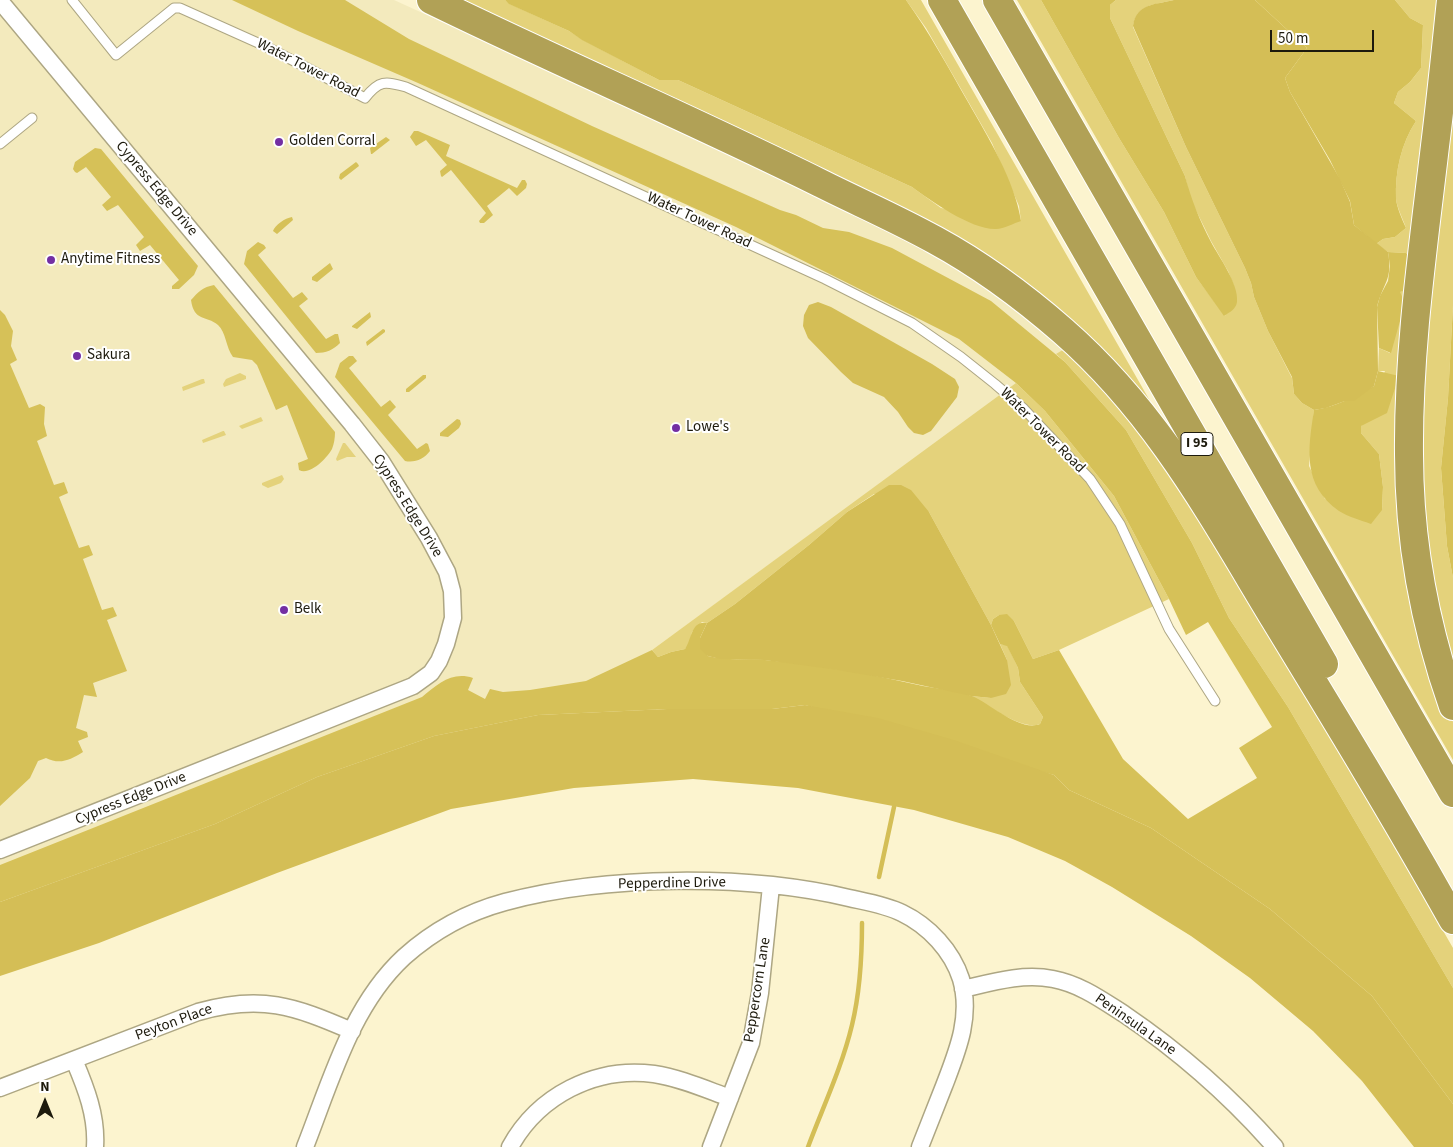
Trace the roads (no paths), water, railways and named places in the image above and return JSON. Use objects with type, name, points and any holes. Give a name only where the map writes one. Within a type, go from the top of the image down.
[{"type":"highway","points":[[431,0],[528,47],[759,153],[937,241],[1003,284],[1062,330],[1116,383],[1152,425],[1186,473],[1352,745],[1453,920]]},
{"type":"highway","name":"I 95","points":[[942,0],[1453,888]]},
{"type":"highway","points":[[997,0],[1453,793]]},
{"type":"highway","points":[[1451,0],[1412,362],[1408,456],[1410,495],[1420,579],[1439,662],[1453,706]]},
{"type":"street","name":"Cypress Edge Drive","points":[[0,1],[381,461],[447,572],[452,591],[453,608],[452,626],[439,661],[431,673],[413,686],[0,850]]},
{"type":"street","name":"Pepperdine Drive","points":[[305,1147],[352,1031],[370,998],[404,957],[424,941],[446,927],[490,907],[542,894],[621,884],[694,881],[771,886],[836,895],[873,903],[902,912],[923,926],[942,946],[955,965],[964,989],[965,1012],[961,1038],[920,1147]]},
{"type":"street","name":"Peppercorn Lane","points":[[711,1147],[745,1059],[754,1030],[760,993],[771,886]]},
{"type":"street","name":"Peninsula Lane","points":[[964,989],[1008,979],[1034,977],[1061,980],[1083,989],[1138,1024],[1186,1060],[1244,1114],[1275,1147]]},
{"type":"street","name":"Peyton Place","points":[[0,1088],[198,1012],[238,1003],[265,1003],[294,1008],[352,1031]]},
{"type":"street","points":[[74,1060],[90,1099],[94,1120],[95,1147]]},
{"type":"street","points":[[510,1147],[525,1124],[546,1102],[566,1090],[601,1076],[625,1073],[653,1074],[684,1082],[730,1098]]},
{"type":"lane","name":"Water Tower Road","points":[[72,0],[116,55],[174,8],[180,8],[267,47],[365,98],[373,87],[380,83],[406,87],[825,279],[912,323],[961,357],[1010,396],[1090,479],[1120,524],[1169,629],[1215,701]]},
{"type":"lane","points":[[0,144],[32,118]]},
{"type":"waterway","points":[[879,877],[894,807]]},
{"type":"waterway","points":[[808,1147],[838,1072],[852,1025],[860,974],[862,923]]},
{"type":"place","name":"Golden Corral","points":[[279,142]]},
{"type":"place","name":"Anytime Fitness","points":[[51,260]]},
{"type":"place","name":"Sakura","points":[[77,356]]},
{"type":"place","name":"Lowe's","points":[[676,428]]},
{"type":"place","name":"Belk","points":[[284,610]]}]
